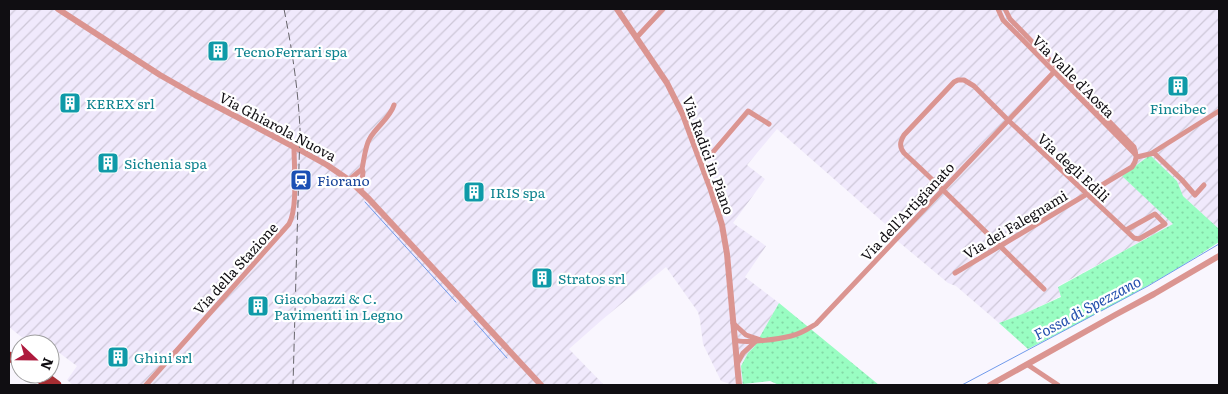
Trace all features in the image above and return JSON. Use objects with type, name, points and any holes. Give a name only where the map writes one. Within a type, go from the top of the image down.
[{"type":"street","name":"Via Ghiarola Nuova","points":[[58,9],[160,75],[327,165],[349,180],[431,265],[541,385]]},
{"type":"street","name":"Via Radici in Piano","points":[[617,9],[667,83],[683,116],[714,198],[723,230],[727,254],[739,385]]},
{"type":"street","points":[[636,37],[663,9]]},
{"type":"street","name":"Via Valle d'Aosta","points":[[998,9],[1003,20],[1137,157]]},
{"type":"street","name":"Via Valle d'Aosta","points":[[1005,9],[1010,19],[1134,147],[1137,157]]},
{"type":"street","name":"Via dell'Artigianato","points":[[735,340],[741,342],[758,341],[791,336],[806,331],[816,324],[1054,72]]},
{"type":"street","name":"Via degli Edili","points":[[944,189],[904,153],[900,142],[904,135],[954,82],[964,80],[974,86],[1134,238],[1139,239],[1165,224],[1155,214],[1126,230]]},
{"type":"street","points":[[361,191],[362,169],[370,138],[392,111],[394,105]]},
{"type":"street","points":[[1149,154],[1219,110]]},
{"type":"street","points":[[701,162],[708,158],[748,111],[769,124]]},
{"type":"street","name":"Via della Stazione","points":[[146,385],[289,224],[292,219],[294,206],[294,147]]},
{"type":"street","points":[[1087,194],[1132,167],[1137,157],[1154,153],[1182,180],[1194,195],[1204,185]]},
{"type":"street","points":[[349,180],[362,169]]},
{"type":"street","points":[[944,189],[1044,289]]},
{"type":"street","name":"Via dei Falegnami","points":[[955,274],[1087,194]]},
{"type":"street","points":[[990,385],[1219,256]]},
{"type":"street","name":"Via dell'Artigianato","points":[[733,323],[746,335],[758,341]]},
{"type":"street","points":[[735,340],[746,335]]},
{"type":"street","points":[[737,364],[743,353],[758,341]]},
{"type":"street","points":[[1028,365],[1058,385]]},
{"type":"shaded area","points":[[9,9],[1219,9],[1219,229],[1183,196],[1177,181],[1150,155],[1123,176],[1174,224],[1058,286],[1061,296],[999,323],[956,286],[948,283],[894,238],[891,229],[777,129],[747,165],[765,179],[733,223],[766,246],[745,277],[779,303],[754,347],[741,365],[743,384],[733,385],[721,381],[703,344],[698,312],[666,267],[569,349],[604,385],[73,385],[67,380],[77,366],[60,353],[60,334],[18,334],[9,327]]},
{"type":"green space","points":[[1150,155],[1177,181],[1183,196],[1219,229],[1219,242],[1149,285],[1028,349],[999,323],[1061,297],[1058,287],[1173,224],[1122,176]]},
{"type":"green space","points":[[779,303],[879,385],[779,385],[770,381],[743,384],[741,366]]},
{"type":"waterway","points":[[365,202],[456,302]]},
{"type":"waterway","name":"Fossa di Spezzano","points":[[962,385],[1148,286],[1219,244]]},
{"type":"waterway","points":[[474,321],[507,358]]},
{"type":"railway","points":[[284,9],[290,39],[300,129],[293,385]]},
{"type":"place","name":"TecnoFerrari spa","points":[[218,51]]},
{"type":"place","name":"Fincibec","points":[[1178,86]]},
{"type":"place","name":"KEREX srl","points":[[70,103]]},
{"type":"place","name":"Sichenia spa","points":[[108,163]]},
{"type":"place","name":"Fiorano","points":[[301,180]]},
{"type":"place","name":"IRIS spa","points":[[474,192]]},
{"type":"place","name":"Stratos srl","points":[[542,278]]},
{"type":"place","name":"Giacobazzi & C. Pavimenti in Legno","points":[[258,306]]},
{"type":"place","name":"Ghini srl","points":[[118,357]]}]
